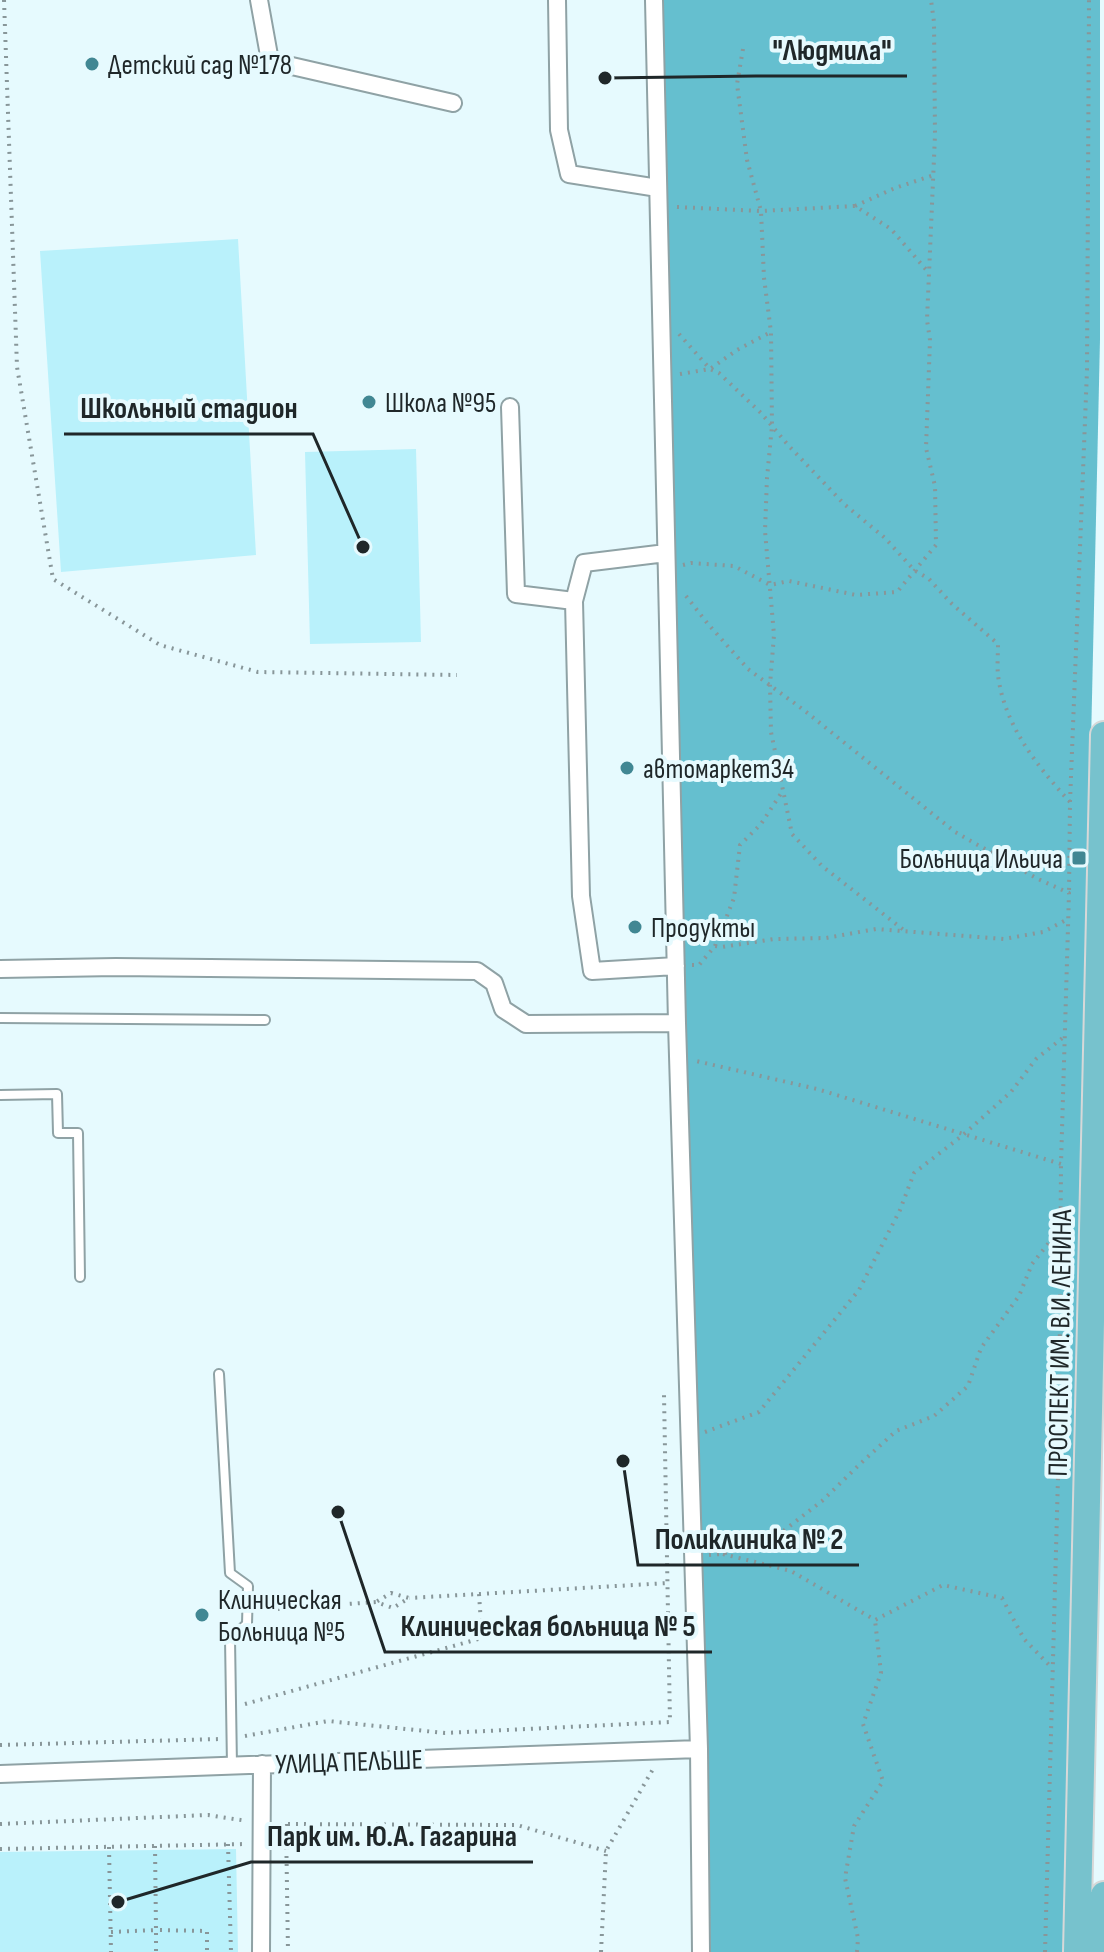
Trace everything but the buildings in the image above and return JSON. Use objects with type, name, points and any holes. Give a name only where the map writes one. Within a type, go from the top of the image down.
[{"type":"main road","name":"ПРОСПЕКТ ИМ. В.И. ЛЕНИНА","points":[[1077,1952],[1104,735]]},
{"type":"main road","points":[[1103,1952],[1104,1895]]},
{"type":"street","points":[[259,0],[270,61],[453,103]]},
{"type":"street","points":[[557,0],[559,130],[569,174],[658,188]]},
{"type":"street","points":[[654,0],[677,1023],[699,1749],[701,1952]]},
{"type":"street","points":[[510,407],[516,594],[574,601]]},
{"type":"street","points":[[666,553],[584,563],[574,601],[581,896],[592,971],[676,966]]},
{"type":"street","points":[[0,969],[131,967],[477,971],[494,983],[503,1009],[526,1024],[677,1023]]},
{"type":"street","name":"УЛИЦА ПЕЛЬШЕ","points":[[0,1774],[699,1749]]},
{"type":"street","points":[[261,1952],[262,1764]]},
{"type":"lane","points":[[0,1018],[265,1020]]},
{"type":"lane","points":[[0,1095],[57,1094],[58,1133],[78,1133],[80,1277]]},
{"type":"lane","points":[[219,1374],[230,1573],[248,1586],[247,1624],[230,1639],[232,1766]]},
{"type":"path","points":[[4,0],[17,367],[53,579],[160,645],[258,672],[457,675]]},
{"type":"path","points":[[931,0],[934,175],[927,320],[930,340],[926,448],[935,486],[936,545],[897,592],[856,595],[789,581],[770,585],[734,566],[691,563],[667,571],[748,669],[955,832],[1069,893]]},
{"type":"path","points":[[1045,1952],[1059,1441],[1061,1164],[1070,802],[1087,370],[1089,0]]},
{"type":"path","points":[[743,49],[737,84],[747,160],[761,211],[764,278],[771,332],[772,426],[765,531],[774,635],[770,685],[771,732],[792,834],[822,866],[905,931]]},
{"type":"path","points":[[658,206],[761,211],[855,206],[934,175]]},
{"type":"path","points":[[855,206],[891,229],[929,273]]},
{"type":"path","points":[[661,325],[680,335],[710,369],[719,373],[761,413],[844,504],[885,538],[914,570],[929,579],[952,604],[998,644],[998,675],[1007,712],[1038,767],[1070,802]]},
{"type":"path","points":[[662,376],[710,369],[771,332]]},
{"type":"path","points":[[676,966],[699,965],[715,946],[734,898],[740,845],[761,824],[783,790]]},
{"type":"path","points":[[715,946],[774,939],[826,938],[876,929],[1004,939],[1043,932],[1068,919]]},
{"type":"path","points":[[689,1438],[759,1412],[859,1290],[900,1210],[914,1173],[1011,1092],[1036,1059],[1065,1036]]},
{"type":"path","points":[[678,1057],[817,1089],[1061,1164]]},
{"type":"path","points":[[875,1620],[791,1571],[721,1554],[769,1542],[822,1501],[896,1431],[934,1416],[968,1386],[981,1348],[1019,1296],[1032,1264],[1060,1228]]},
{"type":"path","points":[[0,1745],[232,1738],[328,1721],[445,1733],[670,1722],[664,1395]]},
{"type":"path","points":[[376,1602],[391,1593],[409,1598],[668,1583]]},
{"type":"path","points":[[875,1620],[943,1585],[1002,1598],[1024,1639],[1053,1670]]},
{"type":"path","points":[[231,1708],[482,1638],[479,1594]]},
{"type":"path","points":[[247,1611],[376,1602],[393,1608],[409,1598]]},
{"type":"path","points":[[857,1952],[858,1938],[845,1878],[854,1826],[883,1781],[863,1724],[881,1673],[875,1620]]},
{"type":"path","points":[[601,1952],[606,1851],[662,1750]]},
{"type":"path","points":[[0,1824],[208,1815],[261,1824],[517,1825],[606,1851]]},
{"type":"path","points":[[286,1824],[288,1952]]},
{"type":"path","points":[[228,1844],[231,1952]]},
{"type":"path","points":[[0,1849],[261,1844]]},
{"type":"path","points":[[155,1846],[156,1952]]},
{"type":"path","points":[[109,1847],[111,1952]]},
{"type":"path","points":[[111,1932],[207,1931],[207,1952]]},
{"type":"shaded area","points":[[662,0],[1100,0],[1100,339],[1064,1952],[708,1952]]},
{"type":"shaded area","points":[[238,239],[256,555],[61,572],[40,251]]},
{"type":"shaded area","points":[[416,449],[421,642],[310,644],[305,452]]},
{"type":"shaded area","points":[[236,1849],[238,1952],[0,1952],[0,1852]]},
{"type":"place","name":"Детский сад №178","points":[[92,64]]},
{"type":"place","name":"\"Людмила\"","points":[[605,78]]},
{"type":"place","name":"Школа №95","points":[[369,402]]},
{"type":"place","name":"Школьный стадион","points":[[363,547]]},
{"type":"place","name":"автомаркет34","points":[[627,768]]},
{"type":"place","name":"Больница Ильича","points":[[1079,858]]},
{"type":"place","name":"Продукты","points":[[635,927]]},
{"type":"place","name":"Поликлиника № 2","points":[[623,1461]]},
{"type":"place","name":"Клиническая больница № 5","points":[[338,1512]]},
{"type":"place","name":"Клиническая Больница №5","points":[[202,1615]]},
{"type":"place","name":"Парк им. Ю.А. Гагарина","points":[[118,1902]]}]
